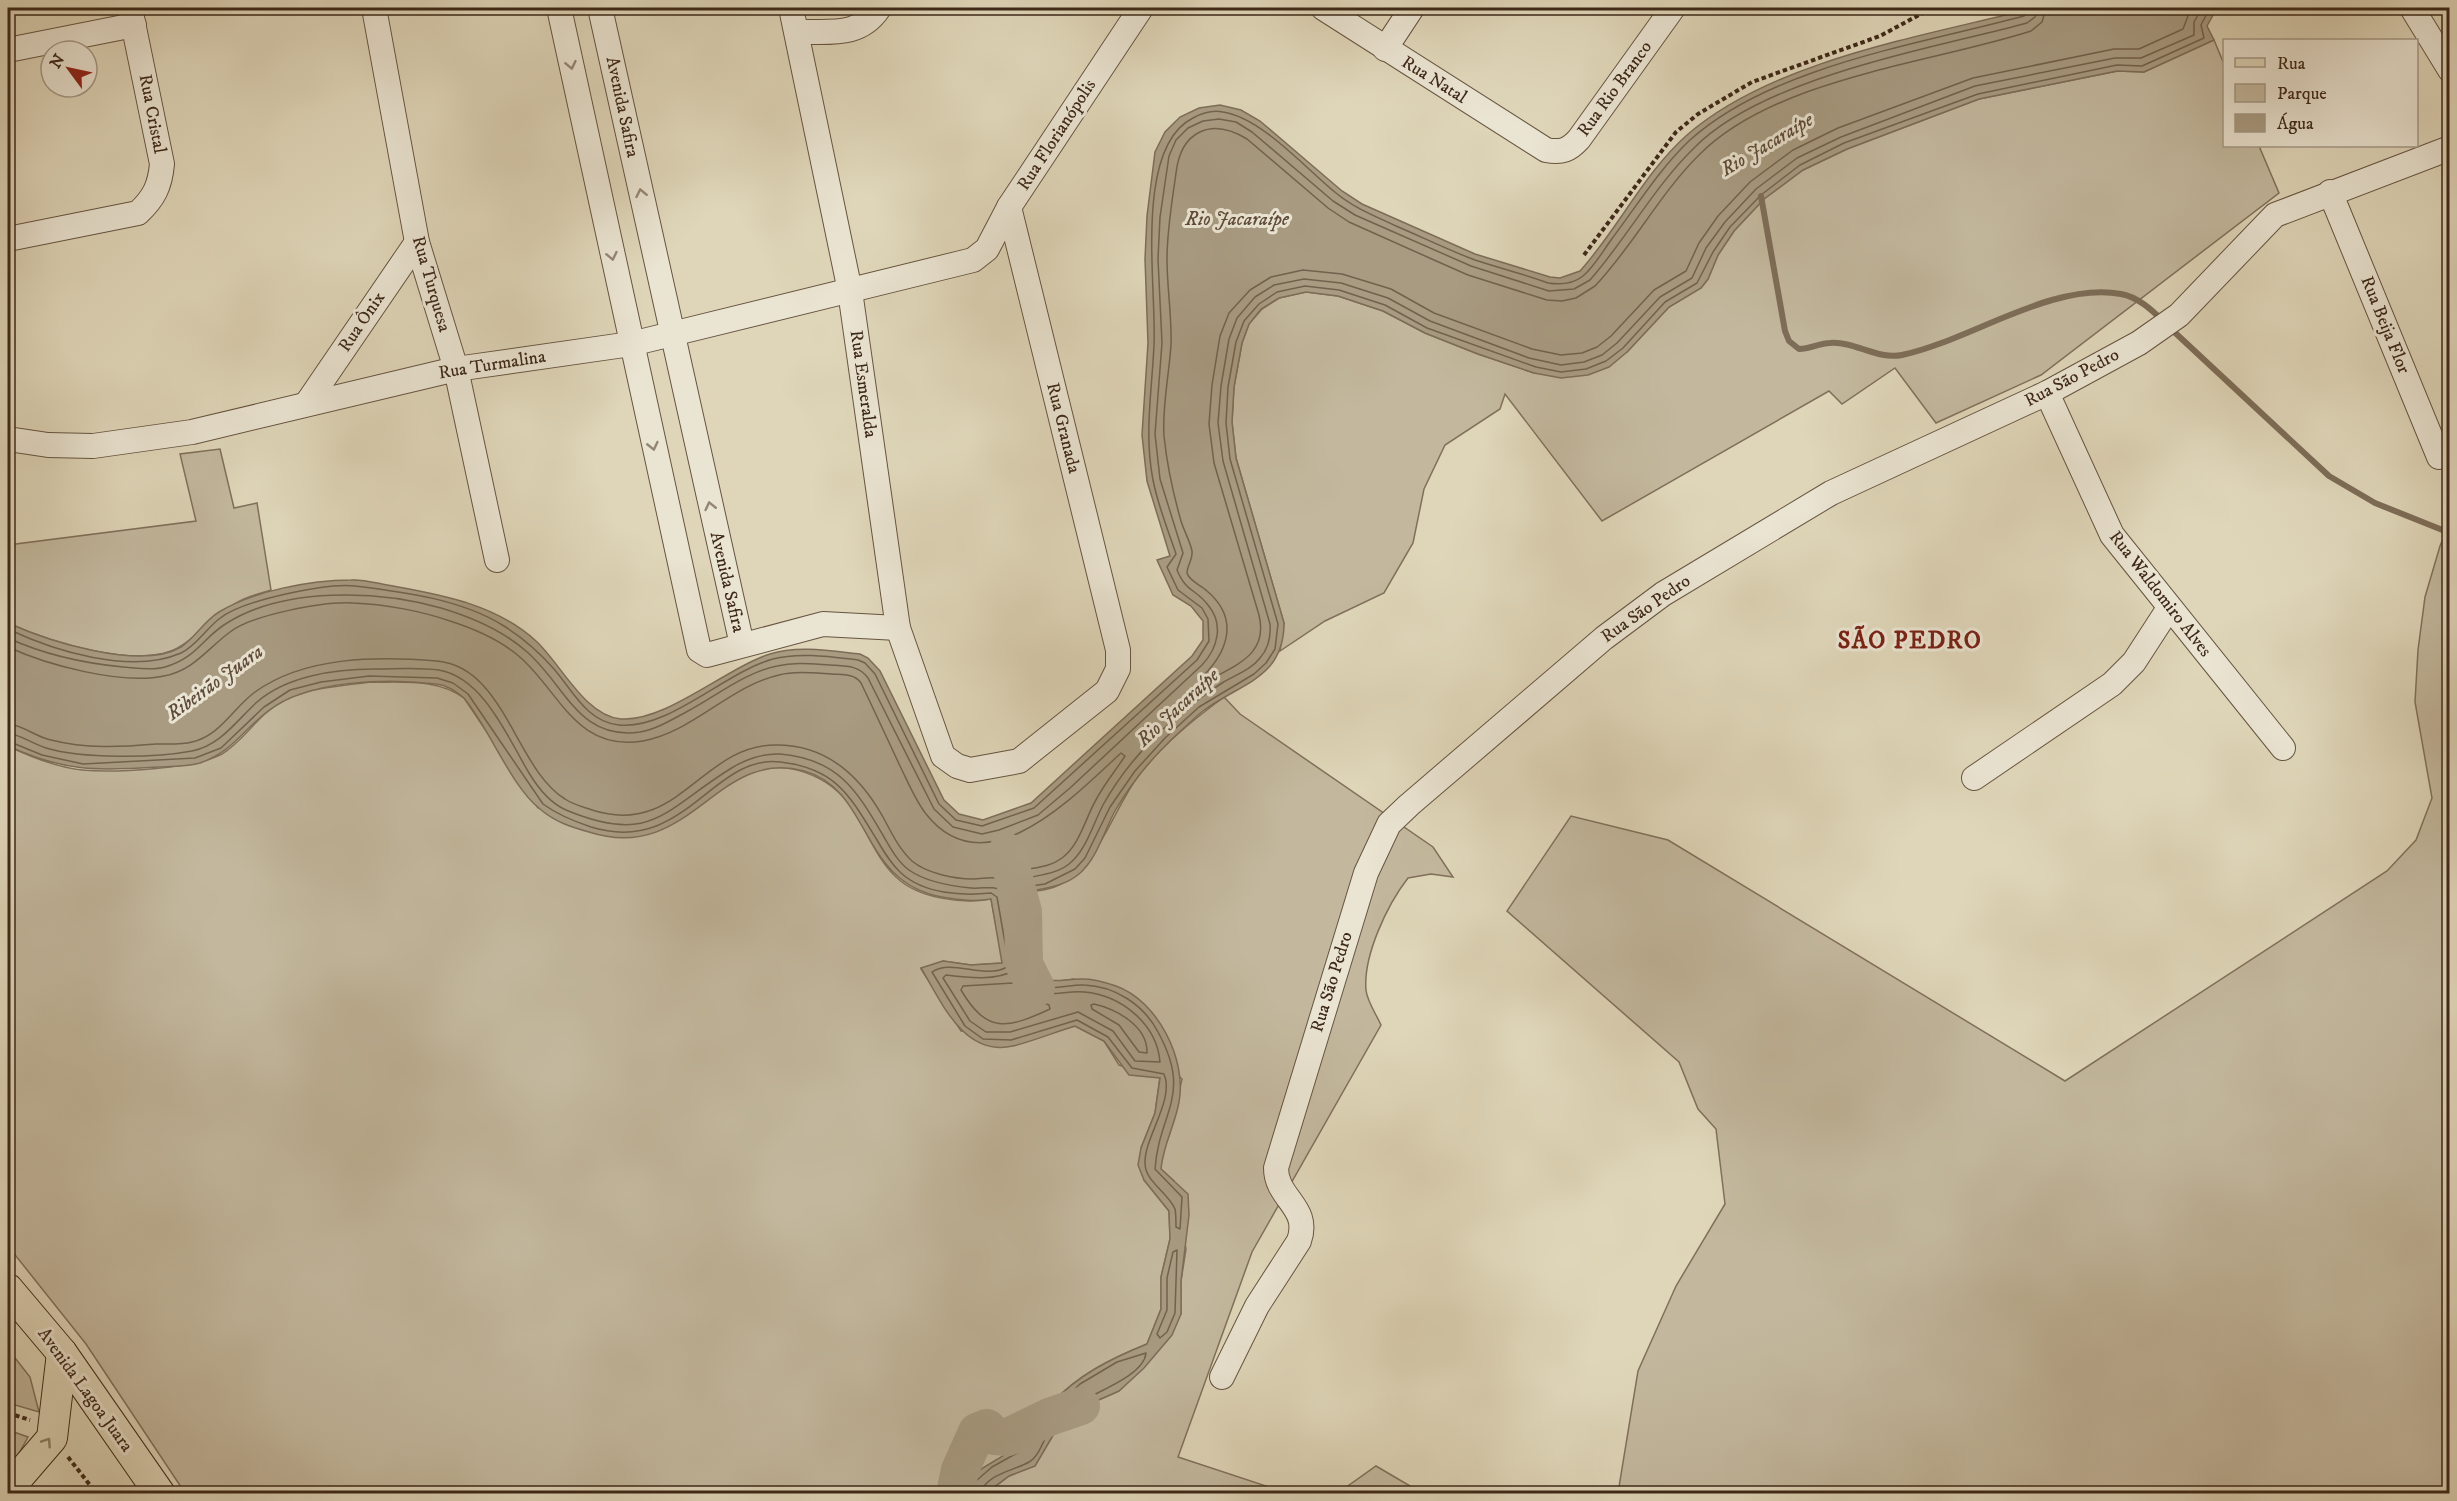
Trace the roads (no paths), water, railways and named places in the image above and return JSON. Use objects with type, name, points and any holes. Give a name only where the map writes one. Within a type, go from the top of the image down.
[{"type":"main road","name":"Avenida Lagoa Juara","points":[[8,1289],[62,1353],[160,1494]]},
{"type":"main road","points":[[8,1484],[15,1481],[52,1438],[62,1353]]},
{"type":"street","name":"Rua Turquesa","points":[[374,8],[417,242],[456,369],[497,560]]},
{"type":"street","name":"Avenida Safira","points":[[559,8],[630,344],[699,650],[707,655],[741,645],[600,8]]},
{"type":"street","name":"Rua Esmeralda","points":[[791,8],[850,291],[898,628],[943,756]]},
{"type":"street","points":[[796,32],[852,30],[863,26],[879,8]]},
{"type":"street","name":"Rua Florianópolis","points":[[973,260],[987,249],[1009,207],[1141,8]]},
{"type":"street","name":"Rua Natal","points":[[1323,8],[1546,150]]},
{"type":"street","points":[[1385,49],[1412,8]]},
{"type":"street","name":"Rua Rio Branco","points":[[1546,150],[1559,153],[1570,148],[1580,139],[1672,8]]},
{"type":"street","points":[[2412,8],[2450,70]]},
{"type":"street","points":[[8,50],[132,16]]},
{"type":"street","name":"Rua Cristal","points":[[8,239],[138,213],[152,200],[161,183],[162,164],[132,16]]},
{"type":"street","name":"Rua São Pedro","points":[[1222,1377],[1257,1306],[1299,1241],[1303,1230],[1302,1218],[1279,1183],[1276,1168],[1366,873],[1389,824],[1604,638],[1663,594],[1831,493],[2047,393],[2162,329],[2179,315],[2276,215],[2330,192],[2450,148]]},
{"type":"street","name":"Rua Beija Flor","points":[[2330,192],[2439,457]]},
{"type":"street","name":"Rua Granada","points":[[943,756],[957,766],[970,770],[1019,761],[1107,691],[1118,669],[1118,650],[1009,207]]},
{"type":"street","name":"Rua Ônix","points":[[307,403],[417,242]]},
{"type":"street","name":"Rua Turmalina","points":[[8,439],[48,446],[93,446],[192,432],[456,369],[630,344],[973,260]]},
{"type":"street","name":"Rua Waldomiro Alves","points":[[2047,393],[2100,513],[2126,554],[2283,748]]},
{"type":"street","points":[[1974,778],[2112,684],[2134,662],[2169,608]]},
{"type":"street","points":[[741,645],[823,624],[898,628]]},
{"type":"water","name":"Rio Jacaraípe","points":[[2034,8],[2217,8],[2207,26],[2214,40],[2144,72],[2117,71],[1979,99],[1847,149],[1803,170],[1764,199],[1734,231],[1718,255],[1708,279],[1701,288],[1669,307],[1627,352],[1609,367],[1588,375],[1561,378],[1534,373],[1478,354],[1425,333],[1383,311],[1338,296],[1306,292],[1279,298],[1261,309],[1249,324],[1242,343],[1234,387],[1232,422],[1236,458],[1284,623],[1282,642],[1277,656],[1257,678],[1203,711],[1156,755],[1121,801],[1091,861],[1079,874],[1065,883],[1019,894],[1021,937],[1036,976],[1055,981],[1077,979],[1105,982],[1131,994],[1156,1018],[1174,1051],[1180,1086],[1179,1102],[1161,1169],[1188,1194],[1189,1215],[1181,1281],[1181,1314],[1172,1335],[1144,1368],[1119,1391],[1085,1406],[1059,1425],[1035,1466],[1009,1476],[986,1493],[954,1493],[974,1474],[1017,1445],[1051,1404],[1072,1384],[1107,1362],[1147,1344],[1161,1309],[1161,1277],[1170,1239],[1169,1211],[1144,1180],[1138,1165],[1141,1148],[1155,1113],[1160,1078],[1129,1075],[1104,1041],[1075,1026],[1013,1046],[996,1047],[981,1043],[968,1035],[946,1011],[921,968],[943,961],[971,965],[1002,963],[991,899],[955,899],[915,888],[895,874],[880,856],[843,797],[826,781],[804,771],[774,768],[748,775],[724,788],[679,821],[653,833],[624,838],[589,832],[557,821],[529,799],[519,786],[483,725],[464,698],[440,685],[395,681],[372,682],[325,687],[304,693],[268,711],[220,753],[200,763],[190,765],[117,769],[82,768],[47,761],[8,746],[8,623],[46,638],[94,651],[142,656],[163,654],[181,647],[219,612],[248,598],[283,588],[318,582],[356,580],[450,598],[469,603],[504,618],[536,641],[574,688],[596,709],[608,716],[621,719],[639,718],[657,712],[734,670],[780,651],[803,649],[860,654],[868,658],[880,671],[944,800],[959,814],[983,820],[1031,803],[1192,656],[1203,640],[1203,621],[1191,606],[1173,595],[1157,560],[1170,556],[1147,481],[1142,435],[1148,343],[1145,259],[1147,216],[1155,152],[1165,132],[1180,117],[1199,108],[1220,105],[1241,110],[1260,121],[1342,191],[1362,204],[1475,254],[1560,278],[1580,271],[1594,255],[1657,166],[1687,135],[1722,109],[1762,87],[1852,54]]},
{"type":"waterway","points":[[1761,196],[1785,331],[1789,341],[1799,349],[1826,343],[1839,343],[1884,355],[1902,355],[1955,338],[2039,304],[2095,292],[2121,294],[2133,298],[2163,321]]},
{"type":"waterway","points":[[2170,328],[2329,476],[2375,503],[2450,533]]},
{"type":"waterway","points":[[1007,852],[1023,912],[1024,964],[1036,988]]},
{"type":"waterway","points":[[955,1494],[960,1470],[977,1432],[987,1428],[994,1436],[1008,1437],[1049,1417],[1081,1406]]},
{"type":"district","name":"SÃO PEDRO","points":[[1910,641]]},
{"type":"water label","name":"Ribeirão Juara","points":[[215,683]]}]
